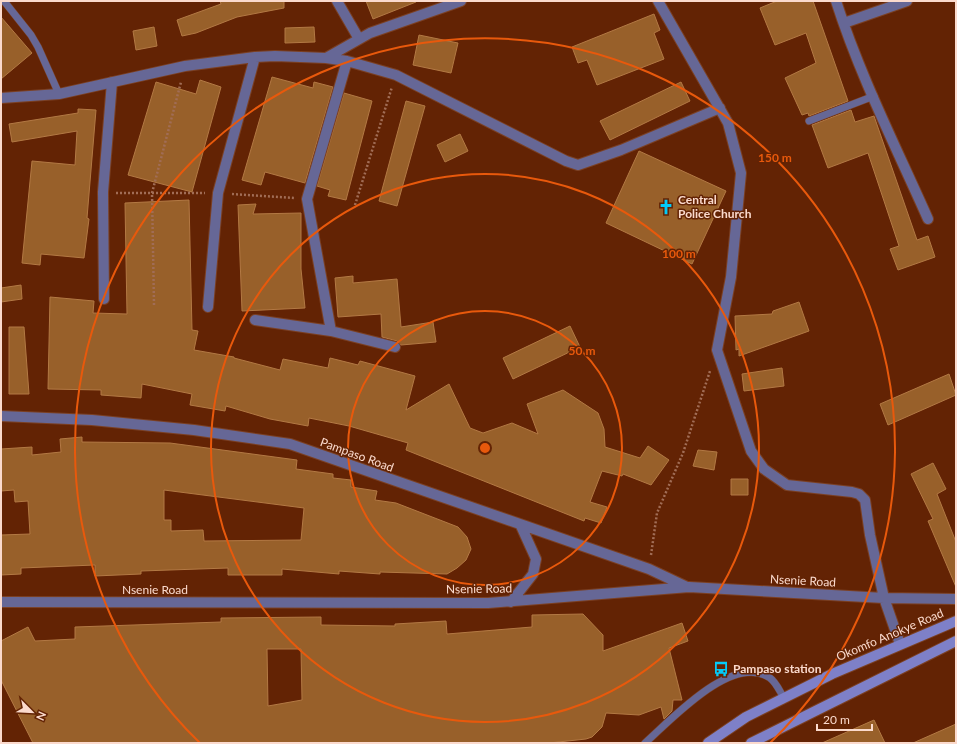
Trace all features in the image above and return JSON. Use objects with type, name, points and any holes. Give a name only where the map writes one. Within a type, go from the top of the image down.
[{"type":"main road","name":"Okomfo Anokye Road","points":[[708,743],[746,717],[832,674],[956,621]]},
{"type":"main road","points":[[751,743],[956,641]]},
{"type":"street","points":[[337,1],[359,39]]},
{"type":"street","points":[[326,58],[370,33],[461,1]]},
{"type":"street","points":[[658,1],[728,123],[741,173],[731,276],[717,350],[751,451],[764,469],[787,485],[852,492],[860,494],[865,500],[870,535],[884,598],[900,644]]},
{"type":"street","points":[[836,1],[874,96],[928,219]]},
{"type":"street","points":[[844,23],[907,1]]},
{"type":"street","points":[[1,98],[58,94],[185,66],[255,57],[275,56],[326,58],[347,61],[396,75],[495,127],[566,162],[578,165],[621,150],[720,108]]},
{"type":"street","points":[[208,307],[218,193],[255,57]]},
{"type":"street","points":[[331,331],[307,198],[347,61]]},
{"type":"street","points":[[104,299],[103,192],[112,82]]},
{"type":"street","points":[[255,320],[331,331],[395,347]]},
{"type":"street","name":"Pampaso Road","points":[[1,416],[92,420],[170,428],[290,444],[649,569],[689,588]]},
{"type":"street","points":[[511,602],[534,574],[536,559],[522,526]]},
{"type":"street","name":"Nsenie Road","points":[[1,602],[511,602],[689,588],[884,598],[956,600]]},
{"type":"lane","points":[[4,1],[35,41],[58,94]]},
{"type":"lane","points":[[809,121],[874,96]]},
{"type":"lane","points":[[645,743],[688,704],[719,681],[752,671],[771,678],[784,698]]},
{"type":"path","points":[[154,305],[152,193],[185,66]]},
{"type":"path","points":[[354,205],[396,75]]},
{"type":"path","points":[[103,192],[218,193],[307,198]]},
{"type":"path","points":[[649,569],[657,513],[683,453],[717,350]]},
{"type":"building","points":[[220,1],[284,1],[284,8],[237,17],[196,33],[182,36],[177,20],[221,4]]},
{"type":"building","points":[[366,1],[416,1],[416,2],[373,19]]},
{"type":"building","points":[[777,1],[813,1],[848,101],[809,116],[808,113],[802,115],[785,78],[816,63],[806,33],[775,45],[760,8]]},
{"type":"building","points":[[654,14],[660,30],[654,33],[664,59],[597,85],[587,60],[578,63],[572,47]]},
{"type":"building","points":[[1,17],[32,53],[1,79]]},
{"type":"building","points":[[154,27],[157,46],[136,50],[133,31]]},
{"type":"building","points":[[314,27],[315,42],[285,43],[285,28]]},
{"type":"building","points":[[419,35],[458,43],[451,73],[413,65]]},
{"type":"building","points":[[272,77],[313,88],[314,82],[333,87],[305,183],[265,172],[261,185],[242,180]]},
{"type":"building","points":[[200,80],[221,87],[192,192],[128,175],[156,82],[196,94]]},
{"type":"building","points":[[681,82],[690,101],[610,140],[600,121]]},
{"type":"building","points":[[344,93],[372,101],[346,200],[328,196],[330,190],[317,186]]},
{"type":"building","points":[[406,101],[425,106],[397,206],[379,201]]},
{"type":"building","points":[[78,109],[96,110],[87,218],[89,219],[84,258],[41,254],[40,265],[22,263],[32,161],[75,165],[77,131],[12,142],[9,124],[78,113]]},
{"type":"building","points":[[851,110],[855,122],[874,116],[917,240],[928,236],[935,257],[898,270],[890,249],[899,246],[868,153],[828,168],[812,125]]},
{"type":"building","points":[[460,134],[468,151],[445,162],[437,145]]},
{"type":"building","name":"Central Police Church","points":[[639,151],[726,191],[692,264],[606,223]]},
{"type":"building","points":[[189,200],[192,330],[198,331],[194,350],[234,357],[280,370],[283,359],[328,368],[330,358],[358,365],[360,361],[415,376],[406,410],[449,384],[470,428],[483,433],[512,423],[538,434],[527,404],[563,390],[598,413],[604,429],[605,447],[640,458],[648,446],[669,460],[651,485],[623,474],[622,476],[602,471],[590,502],[607,507],[601,523],[585,518],[584,521],[406,450],[408,443],[349,426],[309,418],[308,426],[270,419],[226,406],[225,411],[190,405],[192,394],[142,384],[141,398],[101,395],[101,390],[48,389],[50,297],[94,301],[93,313],[127,314],[125,203]]},
{"type":"building","points":[[256,204],[253,214],[301,213],[301,269],[305,308],[242,311],[238,205]]},
{"type":"building","points":[[353,276],[353,283],[397,279],[401,327],[433,322],[436,342],[401,345],[397,341],[382,337],[381,314],[338,317],[335,278]]},
{"type":"building","points":[[21,285],[22,299],[1,302],[1,288]]},
{"type":"building","points":[[799,302],[809,331],[739,356],[739,349],[736,350],[735,316],[772,314],[773,311]]},
{"type":"building","points":[[570,326],[580,347],[513,379],[503,358]]},
{"type":"building","points":[[9,327],[24,327],[29,394],[9,394]]},
{"type":"building","points":[[782,368],[784,386],[744,391],[742,374]]},
{"type":"building","points":[[949,374],[956,395],[888,425],[880,404]]},
{"type":"building","points":[[82,437],[82,442],[170,443],[297,460],[296,469],[333,474],[333,478],[351,480],[351,487],[377,491],[375,500],[396,503],[458,527],[467,537],[471,549],[466,560],[447,574],[380,572],[380,574],[339,571],[339,574],[282,569],[282,575],[228,575],[228,568],[141,571],[141,574],[95,576],[95,565],[21,568],[21,574],[1,575],[1,535],[30,534],[28,501],[15,502],[14,490],[1,491],[1,449],[32,447],[32,455],[61,452],[60,439]],"holes":[[[164,490],[304,508],[301,540],[204,541],[203,530],[171,531],[171,520],[164,520]]]},
{"type":"building","points":[[698,450],[717,452],[714,470],[693,466]]},
{"type":"building","points":[[933,463],[946,489],[937,494],[956,542],[956,587],[928,521],[933,519],[911,474]]},
{"type":"building","points":[[731,479],[748,479],[748,495],[731,495]]},
{"type":"building","points":[[583,614],[603,635],[603,651],[682,623],[688,641],[669,648],[682,700],[673,700],[672,711],[664,719],[661,707],[639,715],[606,713],[602,727],[592,737],[549,743],[33,743],[1,680],[1,641],[28,627],[35,641],[75,639],[75,627],[221,622],[221,618],[321,617],[321,625],[395,626],[395,624],[446,621],[447,634],[532,627],[532,615]],"holes":[[[267,649],[301,649],[302,700],[268,706]]]},
{"type":"building","points":[[874,720],[885,743],[822,743]]},
{"type":"building","points":[[956,724],[956,743],[913,743]]},
{"type":"place","name":"Central Police Church","points":[[666,207]]},
{"type":"place","name":"Pampaso station","points":[[721,669]]}]
